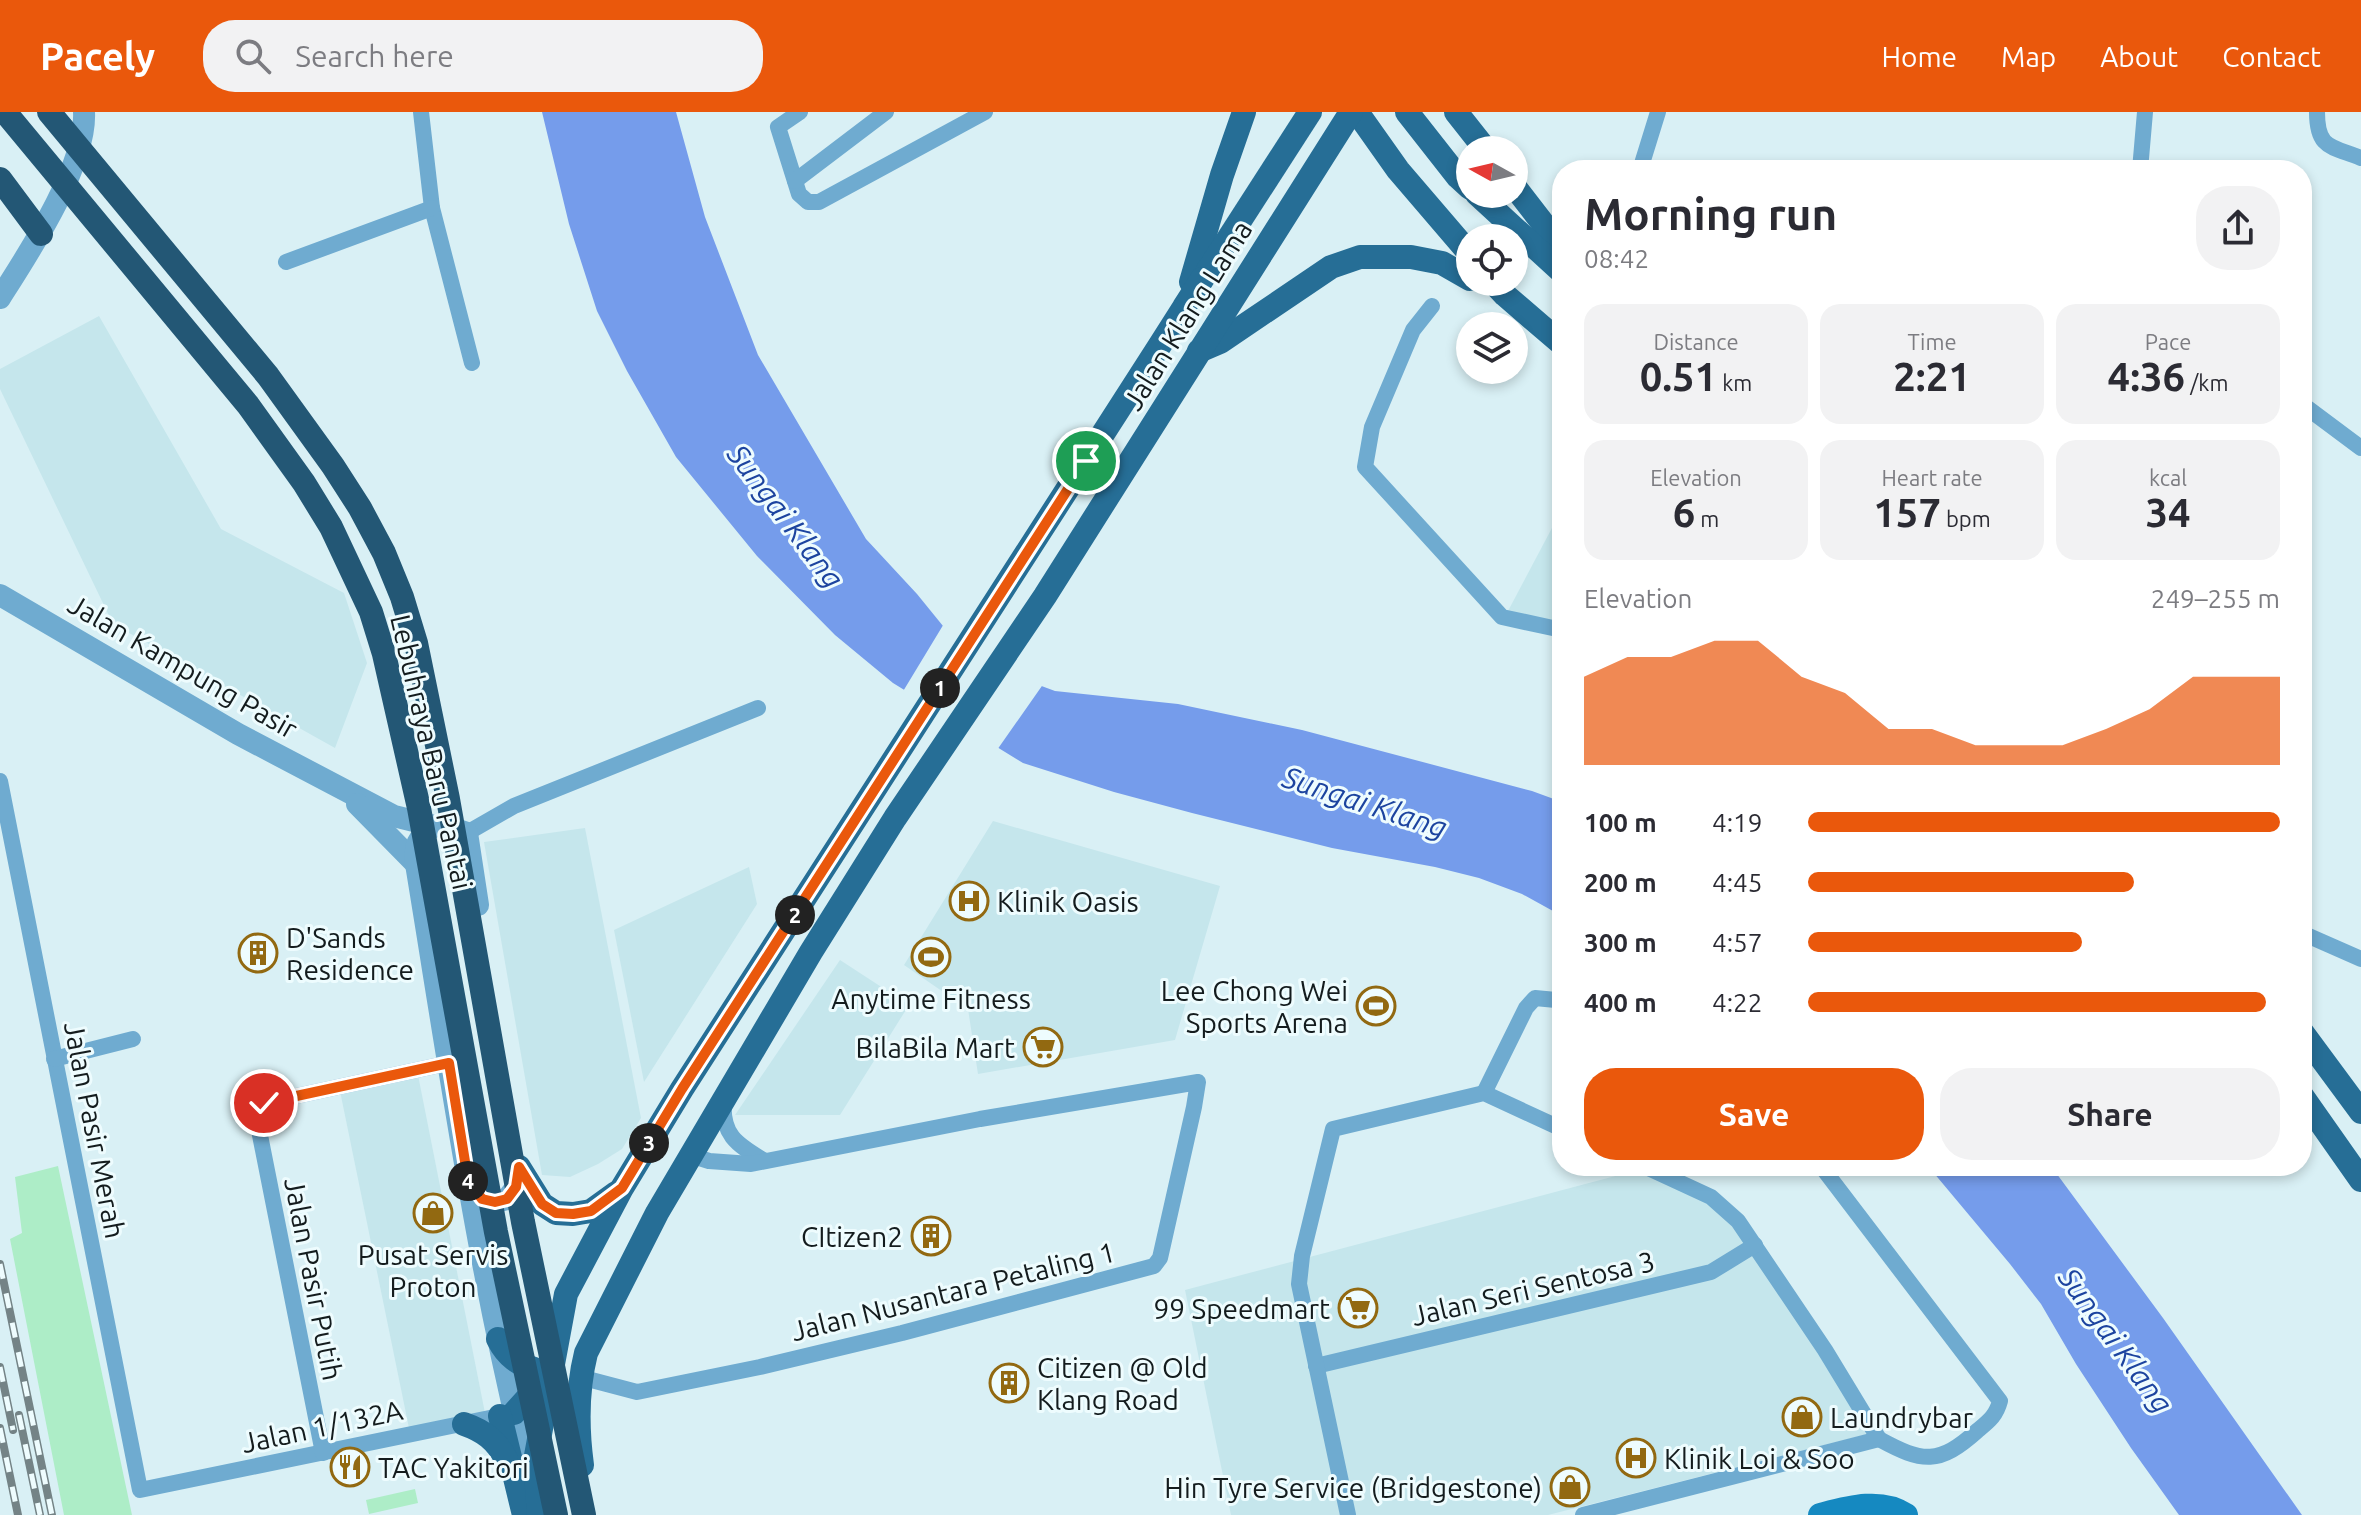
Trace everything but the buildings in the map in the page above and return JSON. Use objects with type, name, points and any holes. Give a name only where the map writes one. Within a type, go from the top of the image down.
[{"type":"highway","name":"Lebuhraya Baru Pantai","points":[[5,112],[248,405],[304,483],[331,527],[371,612],[384,654],[419,808],[496,1232],[539,1513]]},
{"type":"highway","name":"Lebuhraya Baru Pantai","points":[[49,112],[268,376],[360,508],[384,553],[402,597],[416,643],[448,799],[523,1222],[584,1515]]},
{"type":"highway","points":[[0,179],[41,234]]},
{"type":"main road","points":[[1184,307],[1222,175],[1244,112]]},
{"type":"main road","name":"Jalan Klang Lama","points":[[539,1513],[535,1461],[566,1294],[622,1188],[682,1089],[1310,112]]},
{"type":"main road","name":"Jalan Klang Lama","points":[[590,1515],[579,1443],[580,1377],[586,1353],[657,1213],[811,952],[895,818],[1040,603],[1354,112]]},
{"type":"main road","points":[[1354,112],[1456,238]]},
{"type":"main road","points":[[1407,112],[1456,174]]},
{"type":"main road","points":[[1456,112],[1475,136]]},
{"type":"main road","points":[[1528,204],[1552,235]]},
{"type":"main road","points":[[1492,208],[1552,263]]},
{"type":"main road","points":[[1199,351],[1220,342],[1331,267],[1360,257],[1411,257],[1442,263],[1456,271]]},
{"type":"main road","points":[[1508,296],[1552,335]]},
{"type":"main road","points":[[2312,1046],[2361,1112]]},
{"type":"main road","points":[[513,1472],[507,1415],[569,1354],[681,1151],[724,1099]]},
{"type":"main road","points":[[2312,1110],[2361,1180]]},
{"type":"main road","points":[[519,1167],[542,1204],[556,1213],[591,1211],[622,1188]]},
{"type":"main road","points":[[498,1339],[505,1353],[514,1361],[551,1372]]},
{"type":"main road","points":[[464,1424],[487,1434],[495,1442],[539,1513]]},
{"type":"main road","points":[[1820,1515],[1848,1507],[1872,1506],[1899,1510],[1906,1515]]},
{"type":"street","points":[[0,298],[41,234],[77,151],[84,112]]},
{"type":"street","points":[[421,112],[432,208],[472,363]]},
{"type":"street","points":[[800,112],[778,127],[799,194],[808,202],[819,202],[985,112]]},
{"type":"street","points":[[795,181],[886,112]]},
{"type":"street","points":[[1643,160],[1658,112]]},
{"type":"street","points":[[2141,160],[2145,112]]},
{"type":"street","points":[[2317,112],[2318,133],[2322,140],[2329,146],[2361,158]]},
{"type":"street","points":[[286,262],[432,208]]},
{"type":"street","points":[[1432,306],[1413,330],[1372,427],[1365,467],[1502,617],[1552,628]]},
{"type":"street","points":[[2312,411],[2361,448]]},
{"type":"street","name":"Jalan Kampung Pasir","points":[[0,595],[238,734],[394,816],[467,833]]},
{"type":"street","points":[[468,1180],[482,1199],[495,1202],[507,1199],[516,1187],[519,1167],[467,833],[514,806],[758,708]]},
{"type":"street","name":"Jalan Pasir Merah","points":[[0,781],[140,1490]]},
{"type":"street","name":"Jalan Kampung Pasir","points":[[339,785],[416,864]]},
{"type":"street","points":[[434,826],[419,837],[414,849],[416,864],[468,1180],[498,1339],[507,1415],[539,1513]]},
{"type":"street","points":[[2312,937],[2361,959]]},
{"type":"street","points":[[1484,1093],[1526,1008],[1535,998],[1552,1000]]},
{"type":"street","points":[[54,1059],[133,1039]]},
{"type":"street","name":"Jalan Pasir Putih","points":[[323,1453],[256,1115],[264,1103],[449,1063]]},
{"type":"street","name":"Jalan Nusantara Petaling 1","points":[[580,1377],[637,1392],[902,1333],[1154,1266],[1160,1258],[1198,1082],[763,1160]]},
{"type":"street","points":[[1348,1515],[1299,1284],[1302,1256],[1333,1129],[1484,1093],[1552,1124]]},
{"type":"street","points":[[724,1099],[723,1115],[728,1132],[736,1142],[763,1160]]},
{"type":"street","points":[[690,1155],[730,1164],[751,1164],[763,1160]]},
{"type":"street","points":[[1666,1176],[1711,1197],[1738,1221],[1825,1350],[1879,1439],[1907,1455],[1933,1457],[1959,1447],[1996,1415],[2000,1401],[1829,1176]]},
{"type":"street","name":"Jalan Seri Sentosa 3","points":[[1316,1366],[1711,1272],[1755,1245]]},
{"type":"street","name":"Jalan 1/132A","points":[[140,1490],[507,1415]]},
{"type":"street","points":[[1583,1515],[1879,1439]]},
{"type":"shaded area","points":[[99,316],[221,529],[344,593],[367,663],[335,748],[113,624],[0,389],[0,369]]},
{"type":"shaded area","points":[[1552,528],[1552,621],[1508,611]]},
{"type":"shaded area","points":[[993,821],[1220,886],[1175,1040],[978,1074],[968,1009],[904,965]]},
{"type":"shaded area","points":[[585,828],[641,1118],[622,1149],[598,1164],[570,1177],[542,1175],[484,842]]},
{"type":"shaded area","points":[[749,867],[757,904],[644,1082],[614,930]]},
{"type":"shaded area","points":[[840,960],[909,1005],[840,1115],[735,1115]]},
{"type":"shaded area","points":[[418,1075],[485,1413],[409,1428],[340,1091]]},
{"type":"shaded area","points":[[1615,1176],[1651,1176],[1708,1202],[1731,1222],[1824,1360],[1868,1434],[1548,1515],[1231,1515],[1185,1290]]},
{"type":"green space","points":[[58,1166],[132,1515],[64,1515],[10,1239],[22,1233],[15,1177]]},
{"type":"green space","points":[[415,1489],[418,1503],[369,1514],[366,1500]]},
{"type":"water","name":"Sungai Klang","points":[[542,112],[676,112],[705,217],[758,355],[866,539],[943,626],[1028,681],[1055,691],[1178,704],[1302,730],[1552,798],[1552,910],[1522,894],[1479,878],[1332,848],[1192,813],[1023,763],[893,683],[835,635],[757,556],[676,457],[597,311],[569,224]]},
{"type":"water","name":"Sungai Klang","points":[[1936,1176],[2058,1176],[2302,1515],[2179,1515],[2076,1364],[2041,1304]]},
{"type":"pier","points":[[945,622],[988,654],[1029,678],[1044,683],[997,750],[902,693]]},
{"type":"railway","points":[[0,1264],[52,1515]]},
{"type":"railway","points":[[0,1367],[13,1430]]},
{"type":"railway","points":[[19,1415],[40,1515]]},
{"type":"railway","points":[[0,1428],[18,1515]]},
{"type":"place","name":"Klinik Oasis","points":[[969,901]]},
{"type":"place","name":"D'Sands Residence","points":[[258,953]]},
{"type":"place","name":"Anytime Fitness","points":[[931,957]]},
{"type":"place","name":"Lee Chong Wei Sports Arena","points":[[1376,1006]]},
{"type":"place","name":"BilaBila Mart","points":[[1043,1047]]},
{"type":"place","name":"Pusat Servis Proton","points":[[433,1213]]},
{"type":"place","name":"CItizen2","points":[[931,1236]]},
{"type":"place","name":"99 Speedmart","points":[[1358,1308]]},
{"type":"place","name":"Citizen @ Old Klang Road","points":[[1009,1383]]},
{"type":"place","name":"Laundrybar","points":[[1802,1417]]},
{"type":"place","name":"Klinik Loi & Soo","points":[[1636,1458]]},
{"type":"place","name":"TAC Yakitori","points":[[350,1467]]},
{"type":"place","name":"Hin Tyre Service (Bridgestone)","points":[[1570,1487]]},
{"type":"route","points":[[264,1103],[449,1063],[468,1180],[482,1199],[495,1202],[507,1199],[516,1187],[519,1167],[542,1204],[556,1213],[591,1211],[622,1188],[682,1089],[1086,461]]}]
